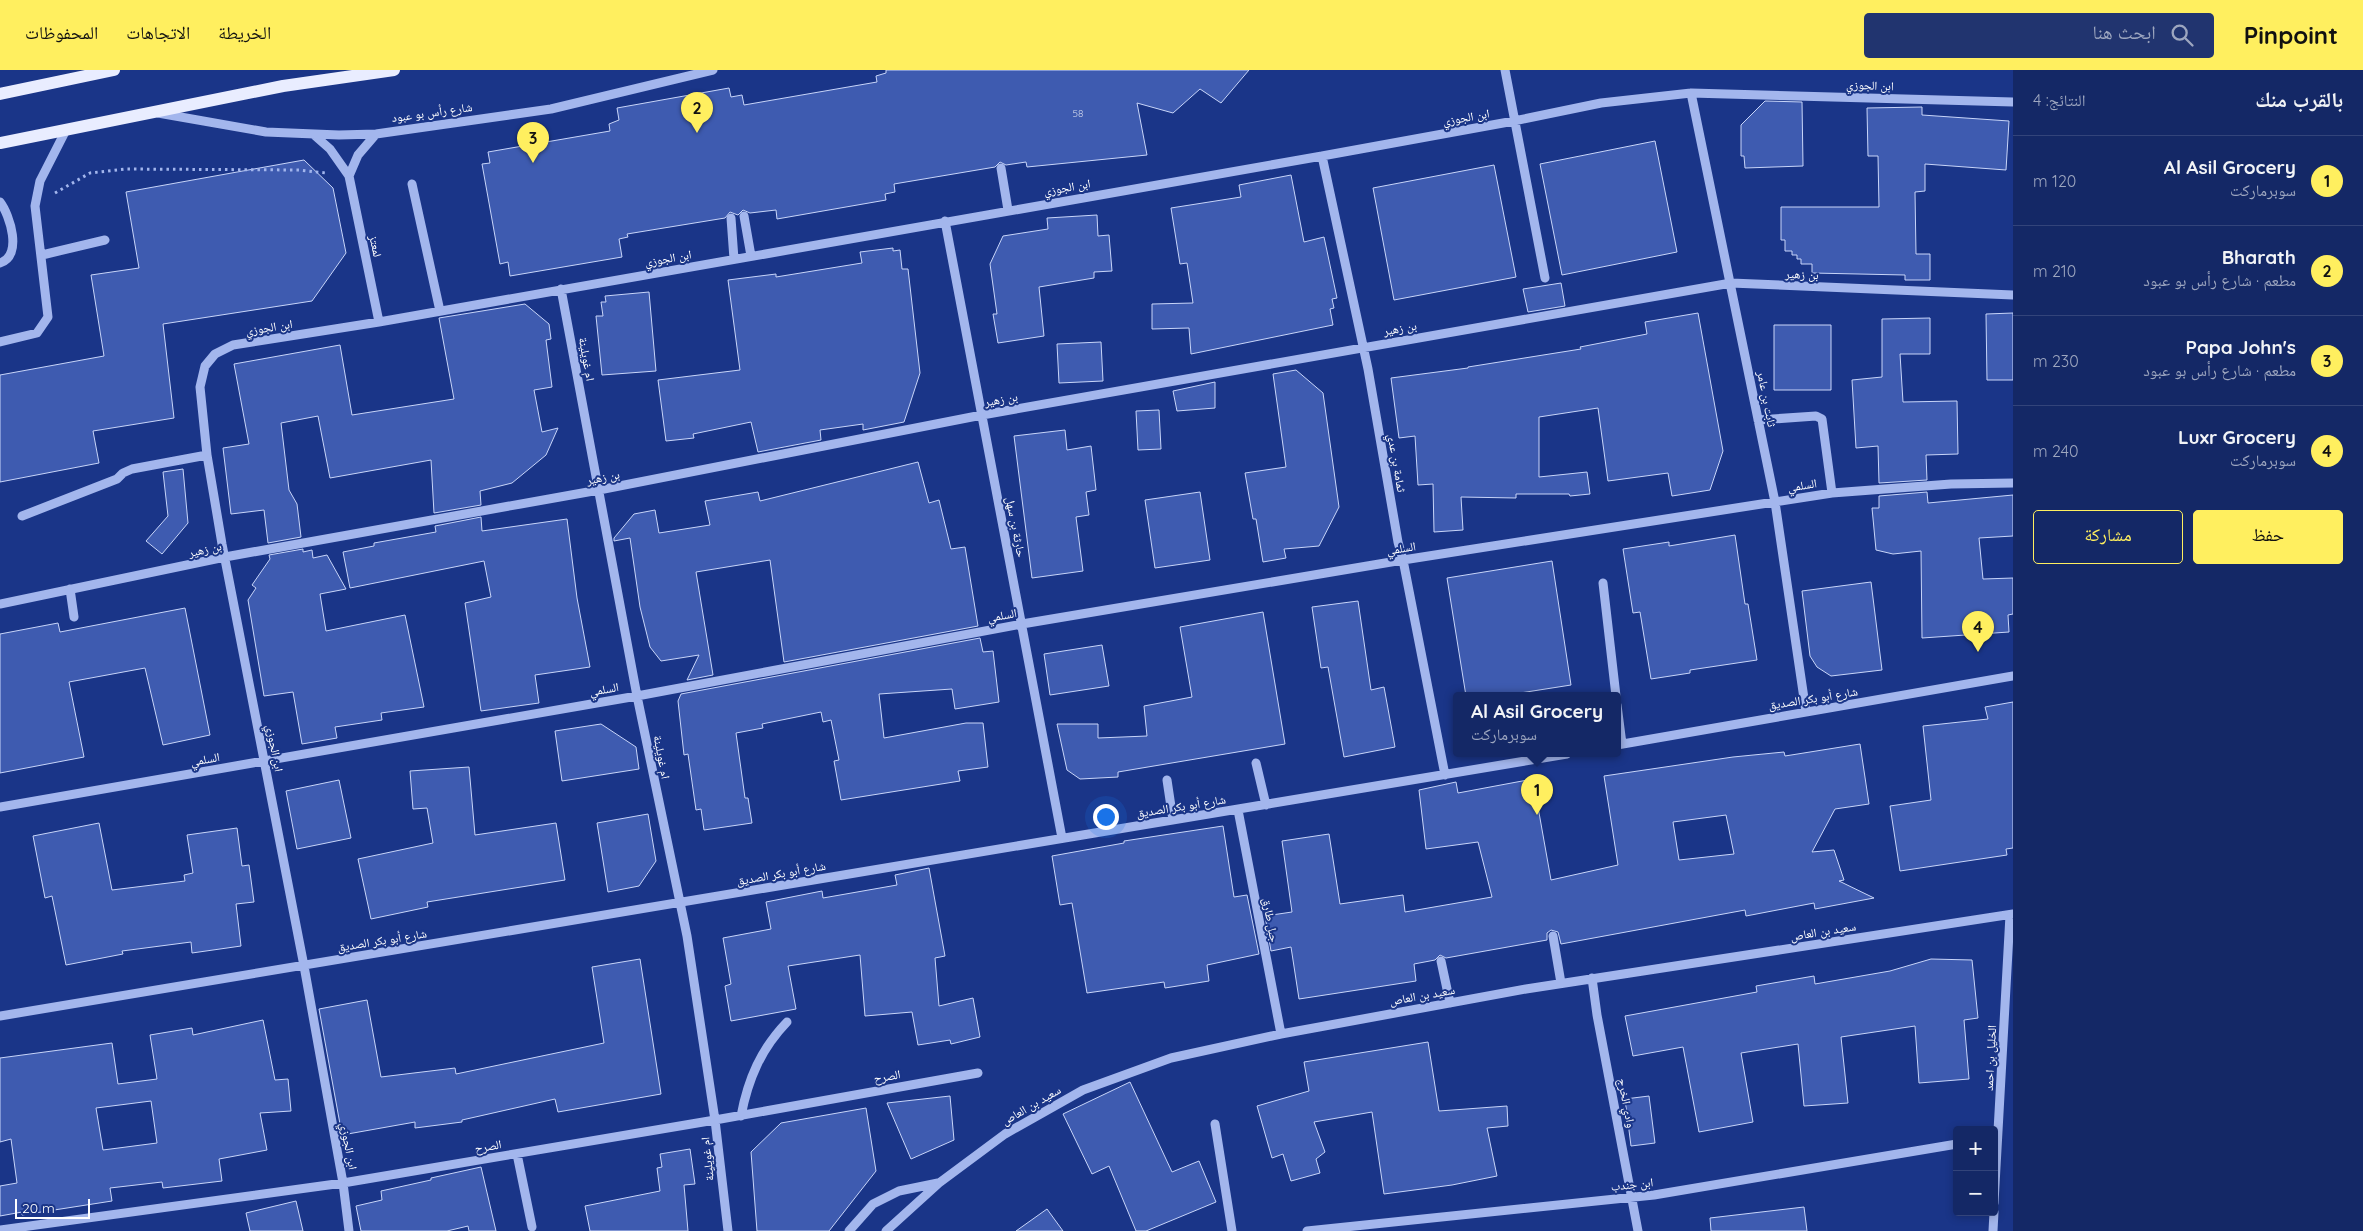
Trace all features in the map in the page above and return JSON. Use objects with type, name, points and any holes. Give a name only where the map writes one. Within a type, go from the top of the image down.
[{"type":"main road","points":[[0,94],[114,70]]},
{"type":"main road","name":"شارع رأس بو عبود","points":[[0,143],[284,86],[394,70]]},
{"type":"street","name":"شارع رأس بو عبود","points":[[150,112],[266,132],[376,134],[550,109],[713,70]]},
{"type":"street","points":[[1504,70],[1545,278]]},
{"type":"street","name":"ابن الجوزي","points":[[350,1231],[304,966],[207,455],[200,387],[205,366],[215,354],[233,345],[440,312],[945,221],[1322,156],[1601,103],[1691,93],[2013,102]]},
{"type":"street","name":"ثابت بن عامر","points":[[1691,93],[1775,502],[1806,712]]},
{"type":"street","points":[[0,342],[37,333],[48,317],[35,206],[40,181],[66,130]]},
{"type":"street","name":"لمعتز","points":[[313,134],[330,148],[349,176],[380,322]]},
{"type":"street","points":[[349,176],[358,155],[376,134]]},
{"type":"street","name":"ثمامة بن عدي","points":[[1322,156],[1363,348],[1398,542],[1445,775]]},
{"type":"street","points":[[1001,168],[1008,210]]},
{"type":"street","points":[[412,184],[440,312]]},
{"type":"street","points":[[0,202],[10,219],[13,246],[9,256],[0,263]]},
{"type":"street","points":[[744,216],[751,256]]},
{"type":"street","points":[[730,218],[734,259]]},
{"type":"street","name":"حارثة بن سهل","points":[[945,221],[1062,838]]},
{"type":"street","points":[[42,254],[105,240]]},
{"type":"street","name":"بن زهير","points":[[0,604],[225,557],[598,490],[982,415],[1731,283],[2013,295]]},
{"type":"street","name":"ام غويلينة","points":[[561,289],[637,696],[680,903],[715,1120],[728,1231]]},
{"type":"street","points":[[1758,420],[1816,416],[1822,419],[1832,493]]},
{"type":"street","points":[[22,516],[117,478],[123,473],[132,470],[207,455]]},
{"type":"street","name":"السلمي","points":[[0,807],[637,696],[1022,624],[1403,560],[1832,493],[1951,484],[2013,483]]},
{"type":"street","points":[[1602,583],[1616,692]]},
{"type":"street","points":[[70,590],[74,617]]},
{"type":"street","name":"شارع أبو بكر الصديق","points":[[1621,745],[2013,676]]},
{"type":"street","name":"شارع أبو بكر الصديق","points":[[0,1016],[1550,757]]},
{"type":"street","points":[[1256,763],[1266,805]]},
{"type":"street","points":[[1168,780],[1173,820]]},
{"type":"street","name":"جبل طارق","points":[[1238,810],[1281,1034]]},
{"type":"street","name":"سعيد بن العاص","points":[[886,1231],[939,1183],[1006,1134],[1083,1090],[1171,1058],[1281,1034],[1592,978],[2011,915]]},
{"type":"street","name":"الخليل بن احمد","points":[[1997,1126],[2011,915]]},
{"type":"street","points":[[1553,936],[1561,984]]},
{"type":"street","points":[[1440,961],[1450,1003]]},
{"type":"street","name":"وادي الخرج","points":[[1592,978],[1597,1015],[1638,1231]]},
{"type":"street","points":[[741,1116],[746,1090],[758,1061],[771,1039],[787,1022]]},
{"type":"street","name":"الصرح","points":[[0,1230],[343,1183],[741,1116],[978,1072]]},
{"type":"street","points":[[1215,1124],[1232,1231]]},
{"type":"street","name":"ابن جندب","points":[[1306,1231],[1632,1197],[1953,1145]]},
{"type":"street","points":[[517,1154],[532,1227]]},
{"type":"street","points":[[849,1231],[873,1204],[899,1191],[939,1183]]},
{"type":"street","points":[[1993,1231],[1994,1216]]},
{"type":"path","points":[[35,206],[64,186],[90,173],[125,169],[299,170],[349,176]]},
{"type":"building","points":[[886,70],[1249,70],[1221,103],[1200,89],[1173,113],[1137,103],[1147,155],[1027,167],[1026,162],[1006,165],[1000,162],[995,167],[894,184],[895,192],[885,194],[886,200],[777,219],[776,210],[750,213],[743,210],[738,215],[730,212],[725,218],[627,234],[628,237],[619,239],[622,257],[510,276],[508,262],[500,264],[482,164],[490,163],[488,152],[610,131],[609,124],[619,120],[617,108],[729,88],[731,97],[742,95],[744,105],[877,82],[876,76],[886,73]]},
{"type":"building","points":[[1765,101],[1802,102],[1803,166],[1745,168],[1744,156],[1741,156],[1741,125]]},
{"type":"building","points":[[1922,107],[1922,115],[2009,121],[2006,170],[1925,164],[1925,191],[1915,192],[1916,254],[1930,254],[1930,280],[1905,280],[1905,275],[1812,273],[1812,264],[1801,264],[1801,259],[1797,259],[1797,255],[1792,255],[1792,251],[1785,251],[1785,240],[1781,240],[1781,207],[1879,207],[1878,156],[1868,156],[1867,108]]},
{"type":"building","points":[[1655,141],[1677,252],[1562,275],[1540,164]]},
{"type":"building","points":[[304,160],[333,188],[346,253],[312,301],[163,324],[174,418],[93,431],[99,463],[0,482],[0,375],[104,356],[91,275],[139,268],[126,192]]},
{"type":"building","points":[[1494,165],[1516,277],[1394,300],[1373,188]]},
{"type":"building","points":[[1291,175],[1304,242],[1324,237],[1337,298],[1332,299],[1334,308],[1330,309],[1333,325],[1191,354],[1189,328],[1152,329],[1152,304],[1193,303],[1187,263],[1180,264],[1171,208],[1241,197],[1239,185]]},
{"type":"building","points":[[1097,215],[1098,236],[1109,235],[1112,271],[1094,272],[1094,278],[1039,287],[1044,336],[998,343],[993,314],[997,314],[990,264],[1003,236],[1048,229],[1047,218]]},
{"type":"building","points":[[893,248],[893,251],[900,250],[902,269],[908,269],[920,373],[904,422],[863,430],[863,424],[820,430],[821,440],[758,452],[751,422],[693,434],[694,438],[666,441],[658,380],[740,370],[728,280],[776,274],[776,277],[862,263],[860,252]]},
{"type":"building","points":[[1561,283],[1565,306],[1528,312],[1523,289]]},
{"type":"building","points":[[649,292],[656,371],[602,375],[596,316],[603,316],[601,302],[606,302],[605,296]]},
{"type":"building","points":[[525,304],[549,324],[551,339],[546,340],[552,387],[534,390],[542,432],[558,428],[546,455],[512,483],[480,491],[481,505],[434,513],[431,460],[330,478],[318,416],[281,423],[289,490],[297,504],[301,537],[268,543],[264,510],[231,514],[223,448],[249,444],[234,364],[340,345],[352,415],[454,399],[439,318]]},
{"type":"building","points":[[1698,313],[1723,451],[1710,490],[1672,496],[1668,473],[1608,481],[1598,408],[1539,417],[1539,477],[1587,472],[1590,494],[1570,496],[1569,494],[1516,494],[1516,498],[1461,497],[1463,530],[1434,532],[1433,484],[1418,485],[1415,436],[1399,438],[1391,378],[1468,368],[1581,349],[1580,347],[1647,334],[1645,322]]},
{"type":"building","points":[[2013,313],[2013,380],[1987,380],[1986,314]]},
{"type":"building","points":[[1930,318],[1930,354],[1900,354],[1903,402],[1957,401],[1958,454],[1926,455],[1927,480],[1879,483],[1878,446],[1856,448],[1852,380],[1882,377],[1882,319]]},
{"type":"building","points":[[1774,325],[1831,325],[1831,390],[1774,390]]},
{"type":"building","points":[[1101,342],[1103,381],[1059,383],[1057,344]]},
{"type":"building","points":[[1296,370],[1323,393],[1339,507],[1319,546],[1284,549],[1286,558],[1263,562],[1256,519],[1253,519],[1245,473],[1286,467],[1273,374]]},
{"type":"building","points":[[1215,382],[1215,408],[1177,411],[1173,391]]},
{"type":"building","points":[[1159,410],[1161,449],[1138,450],[1136,411]]},
{"type":"building","points":[[1065,430],[1067,450],[1091,446],[1096,490],[1086,492],[1089,515],[1076,517],[1083,571],[1032,578],[1014,436]]},
{"type":"building","points":[[918,462],[929,503],[939,500],[951,549],[965,547],[978,626],[784,662],[770,560],[696,572],[713,675],[687,680],[699,655],[661,661],[650,647],[640,607],[630,538],[614,541],[614,538],[634,514],[655,510],[659,533],[710,525],[705,501],[758,492],[760,501]]},
{"type":"building","points":[[183,469],[188,523],[162,554],[146,541],[168,516],[163,472]]},
{"type":"building","points":[[1200,492],[1210,560],[1155,568],[1145,500]]},
{"type":"building","points":[[1927,492],[1928,503],[2013,495],[2013,536],[1979,538],[1983,579],[2013,578],[2013,614],[2008,615],[2009,632],[1922,638],[1921,551],[1893,554],[1876,550],[1872,508],[1879,508],[1879,496]]},
{"type":"building","points":[[481,517],[482,531],[567,519],[577,598],[590,667],[535,675],[539,703],[481,711],[465,603],[491,597],[484,561],[350,588],[343,552],[374,546],[374,543],[436,532],[435,526]]},
{"type":"building","points":[[1735,535],[1745,604],[1748,604],[1757,660],[1690,670],[1690,673],[1651,679],[1640,612],[1633,613],[1623,549],[1669,542],[1669,546]]},
{"type":"building","points":[[303,549],[303,552],[312,550],[313,558],[327,555],[346,589],[320,594],[326,631],[405,615],[424,707],[381,713],[382,720],[335,727],[337,738],[302,744],[293,692],[264,696],[248,600],[256,588],[252,585],[270,559],[269,555]]},
{"type":"building","points":[[1552,561],[1571,685],[1526,692],[1465,692],[1447,578]]},
{"type":"building","points":[[1871,582],[1882,670],[1831,676],[1817,667],[1810,656],[1802,591]]},
{"type":"building","points":[[1358,601],[1371,690],[1384,687],[1395,747],[1344,757],[1328,667],[1321,668],[1312,607]]},
{"type":"building","points":[[185,608],[210,735],[163,745],[145,668],[69,682],[84,757],[0,773],[0,634],[58,623],[60,632]]},
{"type":"building","points":[[1263,612],[1285,744],[1118,772],[1118,777],[1080,779],[1067,770],[1057,724],[1098,724],[1098,738],[1147,736],[1144,706],[1192,697],[1180,627]]},
{"type":"building","points":[[980,638],[983,652],[993,651],[999,702],[955,709],[952,689],[879,694],[884,738],[966,723],[983,723],[988,767],[958,771],[960,781],[841,800],[834,761],[839,760],[831,720],[823,722],[821,712],[762,724],[763,728],[736,733],[745,798],[748,798],[752,823],[704,830],[701,809],[696,810],[688,754],[684,755],[678,701],[681,694]]},
{"type":"building","points":[[1102,645],[1109,686],[1050,695],[1044,654]]},
{"type":"building","points":[[2013,702],[2013,848],[2006,849],[2007,855],[1900,871],[1890,806],[1931,800],[1923,726],[1988,719],[1985,707]]},
{"type":"building","points":[[601,724],[636,747],[639,769],[562,781],[555,731]]},
{"type":"building","points":[[1860,744],[1869,804],[1835,809],[1812,852],[1834,850],[1844,880],[1839,881],[1874,898],[1815,909],[1814,903],[1746,916],[1745,910],[1561,944],[1558,932],[1551,930],[1547,933],[1547,940],[1446,958],[1440,955],[1435,960],[1414,964],[1416,981],[1299,999],[1291,947],[1271,951],[1265,916],[1292,912],[1282,841],[1329,834],[1340,904],[1403,895],[1405,912],[1492,897],[1478,842],[1426,849],[1419,790],[1456,782],[1458,793],[1533,779],[1551,880],[1618,865],[1604,776],[1733,757],[1784,752],[1785,756]],"holes":[[[1726,815],[1734,854],[1679,860],[1673,822]]]},
{"type":"building","points":[[469,767],[475,835],[556,823],[565,880],[427,902],[428,907],[371,919],[358,859],[433,843],[427,808],[413,809],[410,771]]},
{"type":"building","points":[[339,780],[351,838],[297,849],[286,791]]},
{"type":"building","points":[[648,814],[656,861],[639,886],[608,892],[597,823]]},
{"type":"building","points":[[99,823],[112,890],[185,881],[184,875],[193,873],[187,835],[237,828],[242,866],[249,865],[254,902],[236,904],[241,946],[192,953],[191,942],[122,951],[123,954],[66,965],[52,896],[45,898],[33,836]]},
{"type":"building","points":[[1223,826],[1234,897],[1247,895],[1259,954],[1207,965],[1209,981],[1165,988],[1164,982],[1087,993],[1072,903],[1060,905],[1052,856],[1124,843],[1124,841]]},
{"type":"building","points":[[929,868],[945,956],[935,958],[939,1006],[973,998],[980,1037],[951,1044],[950,1040],[918,1045],[912,1012],[865,1016],[860,955],[788,966],[796,1009],[731,1021],[725,986],[731,984],[723,938],[771,929],[766,902],[822,891],[823,898],[897,885],[895,875]]},
{"type":"building","points":[[640,959],[661,1094],[558,1112],[555,1099],[462,1120],[462,1122],[415,1128],[415,1122],[342,1135],[319,1009],[367,1000],[381,1077],[455,1068],[456,1074],[604,1043],[592,967]]},
{"type":"building","points":[[1931,959],[1972,960],[1978,1018],[1964,1020],[1969,1079],[1919,1083],[1915,1026],[1841,1037],[1848,1103],[1804,1106],[1798,1044],[1741,1053],[1753,1122],[1699,1132],[1683,1047],[1633,1056],[1625,1016],[1757,992],[1756,986],[1814,976],[1815,984],[1890,971]]},
{"type":"building","points":[[263,1020],[275,1080],[288,1079],[291,1111],[260,1113],[267,1150],[219,1159],[222,1181],[163,1188],[162,1182],[110,1188],[112,1201],[22,1215],[22,1212],[0,1216],[0,1186],[17,1183],[11,1139],[0,1142],[0,1058],[112,1043],[118,1084],[157,1079],[150,1035],[192,1028],[193,1035]],"holes":[[[151,1101],[157,1143],[103,1150],[96,1108]]]},
{"type":"building","points":[[1428,1042],[1439,1111],[1507,1106],[1508,1126],[1487,1128],[1497,1176],[1452,1185],[1384,1194],[1372,1112],[1314,1122],[1325,1152],[1316,1159],[1320,1173],[1291,1181],[1283,1154],[1272,1158],[1257,1106],[1309,1091],[1304,1062]]},
{"type":"building","points":[[1130,1082],[1172,1172],[1199,1161],[1216,1202],[1146,1231],[1136,1231],[1109,1166],[1092,1174],[1063,1114]]},
{"type":"building","points":[[950,1096],[954,1140],[911,1159],[887,1103]]},
{"type":"building","points":[[1649,1096],[1655,1143],[1631,1146],[1625,1099]]},
{"type":"building","points":[[866,1108],[876,1171],[829,1231],[757,1231],[751,1152],[781,1123]]},
{"type":"building","points":[[690,1149],[695,1184],[684,1185],[688,1231],[590,1231],[585,1206],[660,1191],[657,1168],[662,1167],[660,1154]]},
{"type":"building","points":[[481,1167],[496,1231],[469,1231],[468,1226],[447,1231],[361,1231],[356,1206],[382,1200],[381,1191]]},
{"type":"building","points":[[296,1201],[303,1231],[250,1231],[246,1213]]},
{"type":"building","points":[[1804,1207],[1807,1231],[1711,1231],[1710,1218]]},
{"type":"building","points":[[1047,1209],[1063,1231],[1016,1231]]},
{"type":"place","name":"Bharath","points":[[697,133]]},
{"type":"place","name":"Papa John's","points":[[533,163]]},
{"type":"place","name":"Luxr Grocery","points":[[1978,652]]},
{"type":"place","name":"Al Asil Grocery","points":[[1537,815]]}]
